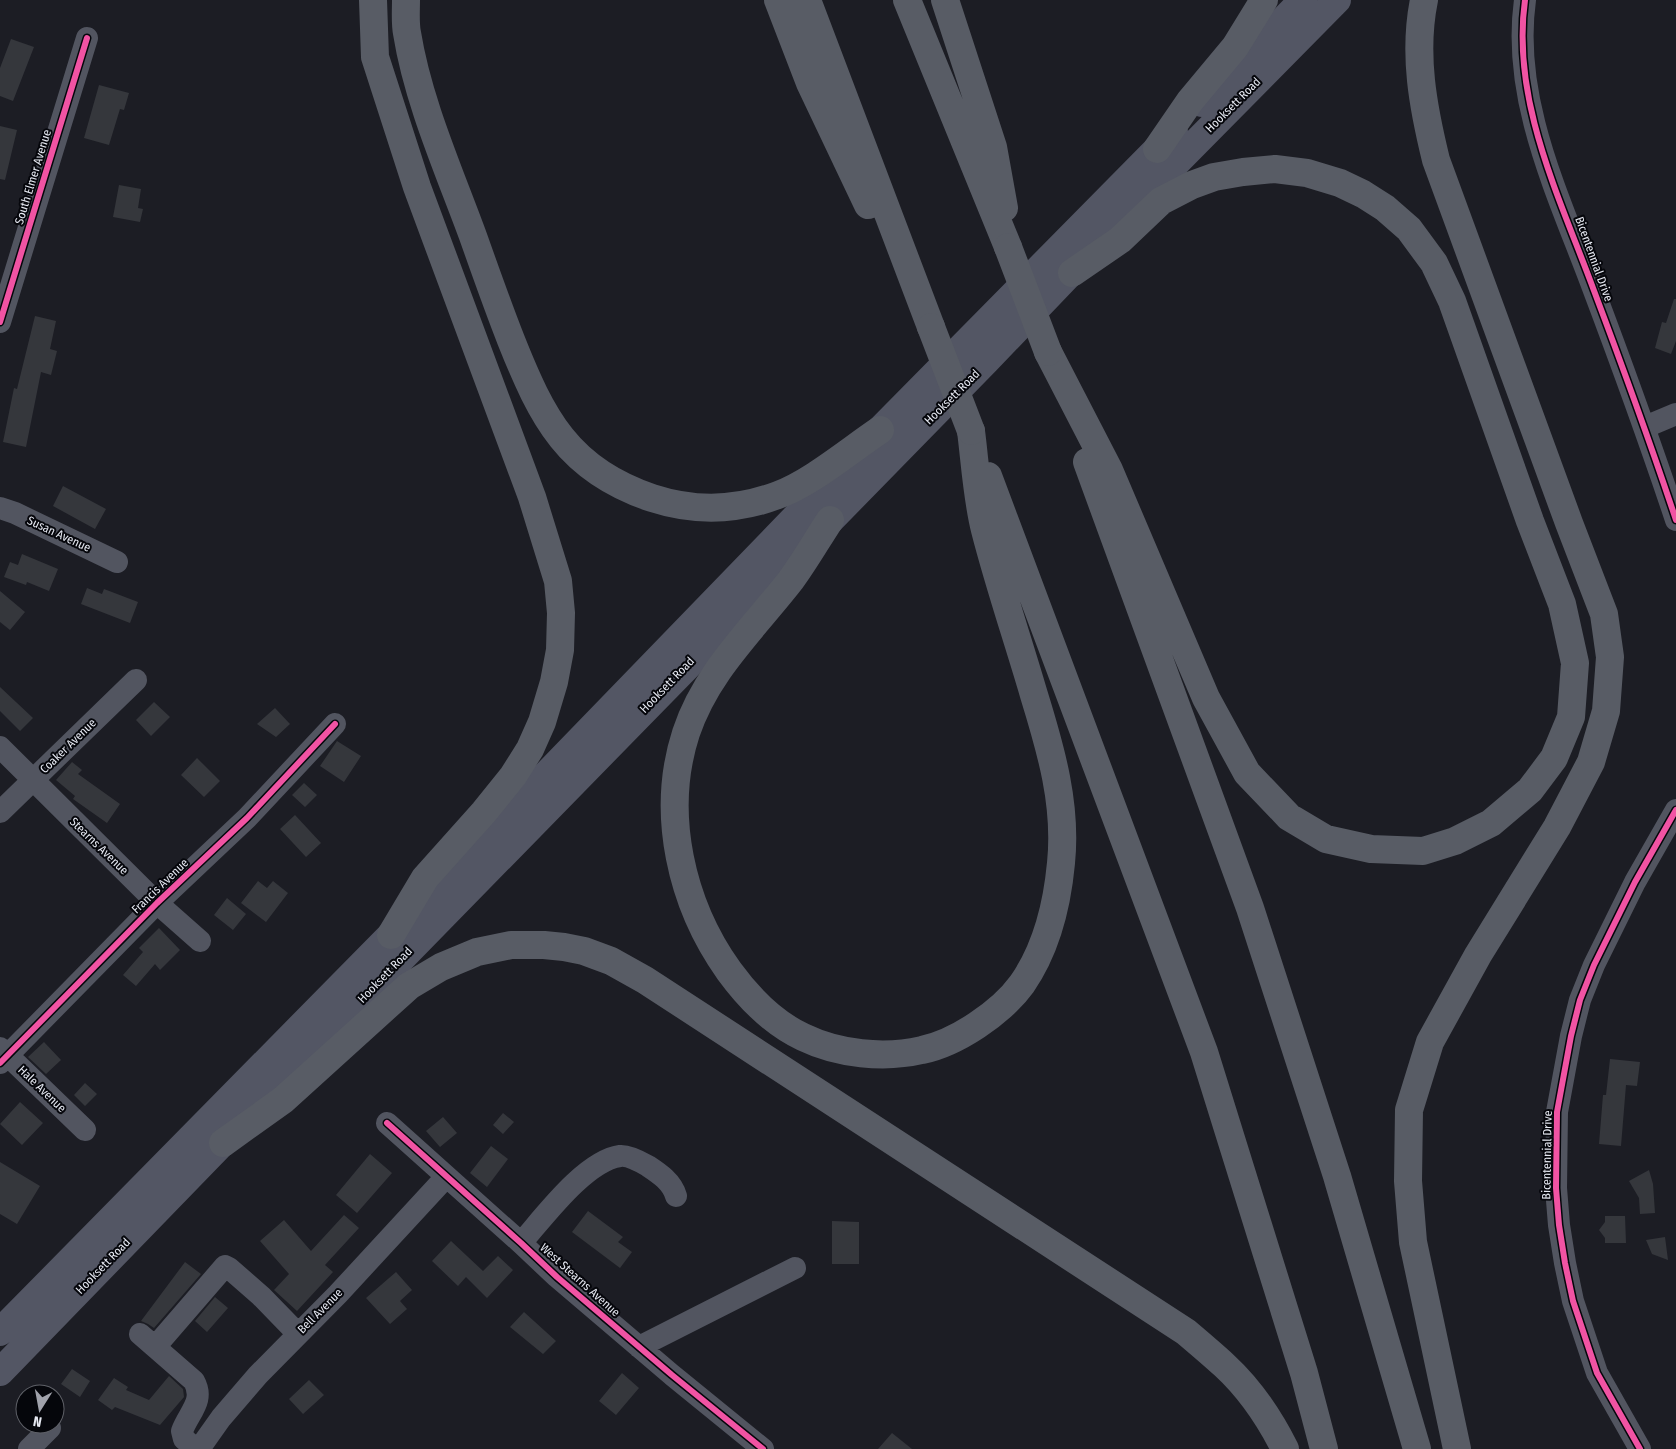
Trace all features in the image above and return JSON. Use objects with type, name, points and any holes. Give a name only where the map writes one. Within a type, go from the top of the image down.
[{"type":"highway","points":[[373,0],[375,57],[417,188],[532,497],[558,581],[561,613],[560,650],[554,682],[542,722],[530,749],[513,776],[425,878],[391,935]]},
{"type":"highway","points":[[406,0],[407,32],[422,96],[498,308],[528,383],[544,414],[560,438],[581,459],[606,477],[632,491],[662,501],[693,508],[723,508],[754,503],[780,494],[814,475],[880,430]]},
{"type":"highway","points":[[778,0],[810,83],[879,228],[908,265]]},
{"type":"highway","points":[[807,0],[1204,1052],[1304,1373],[1324,1449]]},
{"type":"highway","points":[[907,0],[1008,247],[1048,352],[1250,908],[1337,1176],[1417,1449]]},
{"type":"highway","points":[[945,0],[993,147],[1002,191],[1008,247]]},
{"type":"highway","points":[[1157,149],[1190,101],[1235,47],[1264,0]]},
{"type":"highway","points":[[1424,0],[1419,37],[1419,72],[1425,116],[1436,160],[1604,614],[1610,657],[1606,711],[1591,762],[1558,827],[1478,956],[1430,1042],[1409,1110],[1408,1181],[1413,1242],[1457,1449]]},
{"type":"highway","points":[[1048,352],[1109,470],[1206,698],[1247,773],[1289,817],[1326,838],[1371,849],[1423,851],[1455,841],[1491,824],[1530,790],[1554,758],[1571,717],[1575,663],[1562,604],[1530,521],[1452,301],[1434,263],[1409,229],[1385,208],[1363,194],[1340,183],[1307,173],[1275,169],[1242,172],[1214,177],[1192,185],[1161,201],[1120,240],[1072,273]]},
{"type":"highway","points":[[830,520],[792,578],[718,668],[690,724],[682,750],[676,782],[675,812],[682,872],[692,904],[703,929],[722,962],[740,987],[758,1006],[780,1024],[804,1038],[832,1048],[864,1054],[893,1054],[923,1050],[951,1039],[978,1025],[1003,1006],[1021,986],[1037,958],[1050,927],[1062,861],[1063,825],[1058,783],[1047,739],[984,527],[971,431]]},
{"type":"highway","points":[[223,1143],[283,1100],[409,986],[441,967],[477,952],[511,945],[544,945],[584,951],[611,961],[645,980],[1186,1332],[1226,1366],[1248,1391],[1275,1429],[1285,1449]]},
{"type":"main road","name":"Hooksett Road","points":[[0,1332],[391,935],[880,430],[1303,0]]},
{"type":"main road","name":"Hooksett Road","points":[[0,1372],[1072,273],[1165,174],[1337,0]]},
{"type":"street","name":"Bicentennial Drive","points":[[1525,0],[1522,18],[1522,56],[1528,92],[1543,153],[1645,427],[1676,520]]},
{"type":"street","name":"South Elmer Avenue","points":[[0,322],[87,38]]},
{"type":"street","points":[[1645,427],[1676,414]]},
{"type":"street","name":"Susan Avenue","points":[[0,508],[15,513],[117,562]]},
{"type":"street","name":"Coaker Avenue","points":[[0,812],[136,680]]},
{"type":"street","name":"Francis Avenue","points":[[2,1056],[157,903],[247,818],[335,724]]},
{"type":"street","name":"Stearns Avenue","points":[[0,747],[157,903],[200,941]]},
{"type":"street","name":"Bicentennial Drive","points":[[1640,1449],[1596,1373],[1573,1301],[1559,1225],[1556,1188],[1557,1112],[1571,1036],[1580,1000],[1594,965],[1635,882],[1676,810]]},
{"type":"street","name":"Hale Avenue","points":[[2,1056],[84,1130]]},
{"type":"street","name":"West Stearns Avenue","points":[[387,1123],[557,1277],[763,1449]]},
{"type":"street","points":[[521,1243],[567,1191],[596,1164],[621,1156],[643,1163],[664,1176],[675,1191],[676,1196]]},
{"type":"street","name":"Bell Avenue","points":[[197,1449],[258,1375],[338,1294],[446,1177]]},
{"type":"street","points":[[197,1449],[184,1438],[182,1431],[198,1400],[198,1389],[194,1381],[147,1341],[224,1266],[232,1270],[261,1296],[298,1334]]},
{"type":"street","points":[[639,1347],[796,1268]]},
{"type":"street","points":[[29,1449],[44,1434]]},
{"type":"building","points":[[11,39],[34,47],[13,101],[0,96],[0,68]]},
{"type":"building","points":[[99,85],[129,93],[124,110],[120,109],[109,145],[84,138]]},
{"type":"building","points":[[0,126],[17,130],[5,180],[0,179]]},
{"type":"building","points":[[119,185],[141,189],[138,208],[143,209],[140,222],[113,217]]},
{"type":"building","points":[[1674,299],[1676,299],[1676,341],[1671,354],[1655,348],[1662,322],[1666,323]]},
{"type":"building","points":[[35,316],[56,321],[50,349],[57,351],[51,375],[41,372],[26,447],[3,442],[14,388],[17,389]]},
{"type":"building","points":[[63,486],[106,509],[95,529],[53,506]]},
{"type":"building","points":[[22,554],[58,569],[49,591],[27,582],[26,585],[4,577],[10,562],[18,565]]},
{"type":"building","points":[[87,588],[102,594],[104,589],[138,602],[130,623],[81,604]]},
{"type":"building","points":[[0,591],[25,612],[10,630],[0,622]]},
{"type":"building","points":[[0,687],[33,718],[20,731],[0,711]]},
{"type":"building","points":[[154,702],[170,717],[151,736],[136,720]]},
{"type":"building","points":[[275,708],[290,724],[276,737],[257,724]]},
{"type":"building","points":[[337,741],[361,756],[344,782],[320,766]]},
{"type":"building","points":[[197,758],[220,781],[204,797],[181,775]]},
{"type":"building","points":[[72,762],[82,770],[78,774],[120,804],[107,823],[73,799],[75,796],[56,780]]},
{"type":"building","points":[[304,783],[317,795],[305,807],[292,795]]},
{"type":"building","points":[[295,815],[321,843],[306,857],[280,829]]},
{"type":"building","points":[[258,881],[267,888],[273,881],[288,893],[266,922],[241,903]]},
{"type":"building","points":[[227,898],[246,914],[233,930],[214,915]]},
{"type":"building","points":[[159,928],[180,950],[160,970],[155,964],[136,986],[123,975],[143,952],[139,948]]},
{"type":"building","points":[[44,1042],[61,1060],[46,1074],[28,1057]]},
{"type":"building","points":[[1610,1059],[1640,1062],[1637,1086],[1626,1085],[1621,1146],[1599,1144],[1603,1095],[1606,1095]]},
{"type":"building","points":[[85,1083],[97,1094],[85,1106],[74,1095]]},
{"type":"building","points":[[20,1102],[43,1123],[22,1145],[0,1124]]},
{"type":"building","points":[[503,1113],[514,1122],[503,1134],[493,1125]]},
{"type":"building","points":[[443,1117],[457,1133],[440,1147],[426,1131]]},
{"type":"building","points":[[491,1146],[508,1159],[487,1187],[470,1173]]},
{"type":"building","points":[[370,1154],[392,1173],[357,1213],[336,1195]]},
{"type":"building","points":[[0,1162],[40,1186],[17,1224],[0,1214]]},
{"type":"building","points":[[1649,1170],[1653,1184],[1655,1213],[1640,1214],[1639,1198],[1629,1181]]},
{"type":"building","points":[[588,1211],[623,1237],[618,1242],[632,1252],[620,1268],[572,1232]]},
{"type":"building","points":[[344,1215],[359,1228],[325,1265],[333,1272],[297,1311],[274,1290],[289,1274],[260,1241],[284,1220],[311,1251]]},
{"type":"building","points":[[1605,1216],[1625,1216],[1626,1243],[1605,1243],[1605,1238],[1599,1230],[1605,1222]]},
{"type":"building","points":[[832,1221],[859,1222],[859,1264],[832,1264]]},
{"type":"building","points":[[1665,1237],[1668,1260],[1652,1254],[1646,1240]]},
{"type":"building","points":[[451,1241],[483,1271],[498,1256],[513,1270],[487,1298],[466,1277],[458,1286],[432,1261]]},
{"type":"building","points":[[185,1262],[201,1274],[154,1328],[141,1321]]},
{"type":"building","points":[[396,1272],[412,1290],[400,1301],[407,1309],[390,1324],[366,1298]]},
{"type":"building","points":[[215,1297],[228,1308],[207,1332],[195,1321]]},
{"type":"building","points":[[524,1312],[556,1341],[543,1354],[510,1327]]},
{"type":"building","points":[[72,1369],[90,1381],[80,1397],[65,1387],[65,1384],[61,1384]]},
{"type":"building","points":[[622,1373],[639,1388],[616,1415],[599,1401]]},
{"type":"building","points":[[169,1376],[183,1389],[184,1397],[160,1425],[115,1407],[112,1410],[98,1400],[114,1378],[128,1387],[126,1390],[149,1400]]},
{"type":"building","points":[[309,1380],[324,1395],[303,1414],[289,1399]]},
{"type":"building","points":[[892,1433],[912,1449],[878,1449]]},
{"type":"cycle path","points":[[1525,0],[1523,37],[1525,74],[1531,111],[1541,147],[1676,520]]},
{"type":"cycle path","points":[[0,322],[87,38]]},
{"type":"cycle path","points":[[0,1063],[157,903],[247,818],[335,724]]},
{"type":"cycle path","points":[[1640,1449],[1597,1373],[1573,1301],[1559,1225],[1556,1188],[1557,1112],[1571,1036],[1580,1000],[1594,965],[1635,882],[1676,810]]},
{"type":"cycle path","points":[[387,1123],[557,1277],[672,1375],[763,1449]]}]
